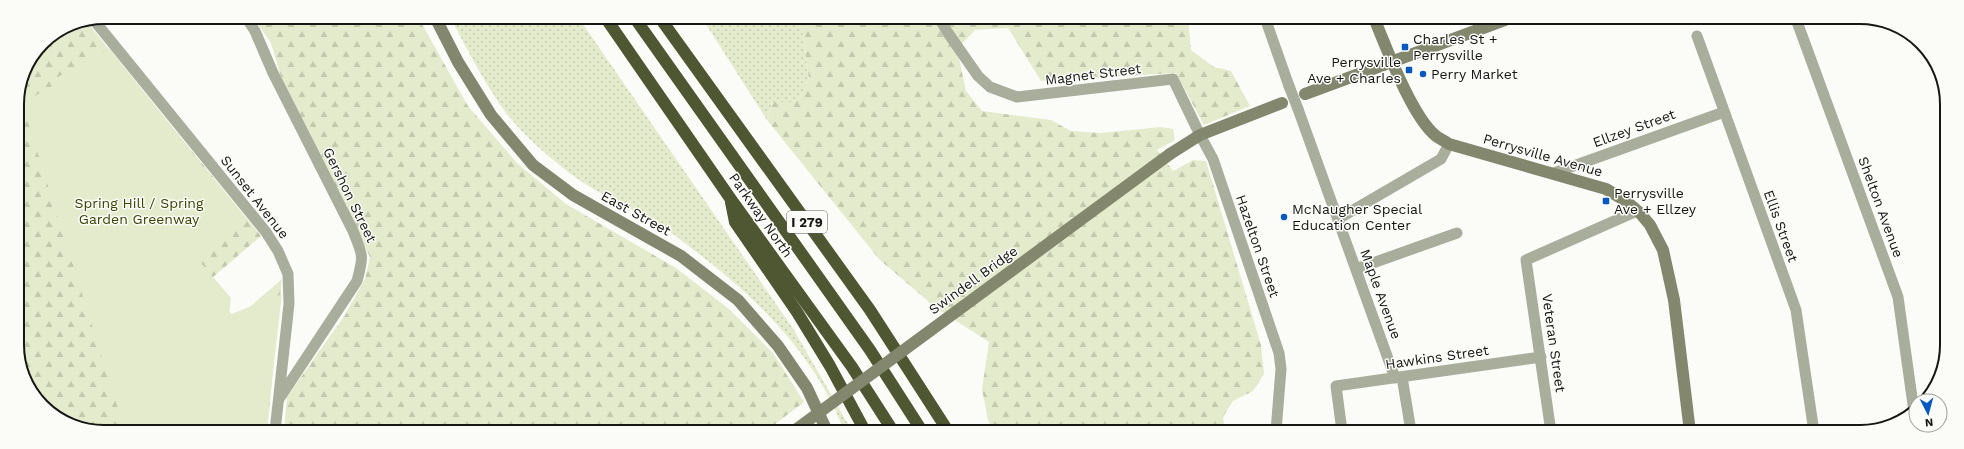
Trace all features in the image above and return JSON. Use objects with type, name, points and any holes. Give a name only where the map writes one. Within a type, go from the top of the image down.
[{"type":"highway","name":"Parkway North","points":[[609,24],[730,198],[852,367],[889,425]]},
{"type":"highway","points":[[638,24],[870,350],[918,425]]},
{"type":"highway","name":"I 279","points":[[664,24],[870,310],[944,425]]},
{"type":"highway","points":[[730,198],[735,222],[797,312],[830,366],[862,425]]},
{"type":"main road","name":"East Street","points":[[439,24],[458,62],[491,115],[533,165],[573,195],[681,256],[738,300],[778,346],[807,388],[824,425]]},
{"type":"main road","name":"Perrysville Avenue","points":[[1377,24],[1393,63],[1419,116],[1435,135],[1449,144],[1606,189],[1626,201],[1650,225],[1663,250],[1674,300],[1689,425]]},
{"type":"main road","points":[[1305,94],[1393,63],[1494,24]]},
{"type":"main road","name":"Swindell Bridge","points":[[802,425],[1170,154],[1200,135],[1282,103]]},
{"type":"street","name":"Gershon Street","points":[[250,24],[273,73],[353,231],[362,253],[363,262],[357,281],[278,402]]},
{"type":"street","name":"Magnet Street","points":[[943,24],[978,76],[990,87],[1017,98],[1173,80]]},
{"type":"street","name":"Maple Avenue","points":[[1267,24],[1356,269],[1399,377],[1409,425]]},
{"type":"street","name":"Shelton Avenue","points":[[1798,24],[1898,297],[1911,393]]},
{"type":"street","name":"Sunset Avenue","points":[[98,25],[266,232],[278,251],[288,274],[289,304],[276,425]]},
{"type":"street","name":"Ellis Street","points":[[1697,36],[1796,310],[1813,425]]},
{"type":"street","name":"Hazelton Street","points":[[1173,80],[1213,159],[1278,354],[1281,368],[1276,425]]},
{"type":"street","name":"Ellzey Street","points":[[1554,173],[1724,112]]},
{"type":"street","points":[[1338,219],[1442,159],[1449,144]]},
{"type":"street","name":"Veteran Street","points":[[1550,425],[1526,260],[1637,211]]},
{"type":"street","points":[[1356,269],[1457,233]]},
{"type":"street","name":"Hawkins Street","points":[[1341,425],[1336,386],[1541,357]]},
{"type":"green space","points":[[258,24],[422,24],[468,106],[517,163],[566,204],[676,268],[729,309],[773,353],[804,402],[774,425],[285,425],[287,397],[345,315],[365,279],[370,257],[281,77],[271,43]]},
{"type":"green space","points":[[454,24],[583,24],[794,330],[849,425],[841,425],[819,379],[784,332],[764,311],[721,272],[671,233],[588,186],[563,168],[530,139],[507,115],[474,62]]},
{"type":"green space","points":[[706,24],[801,24],[809,79],[799,102],[772,102],[767,120]]},
{"type":"green space","points":[[801,24],[1189,24],[1191,50],[1214,67],[1231,71],[1250,106],[1204,125],[1176,73],[1041,81],[1008,28],[975,30],[957,49],[966,91],[982,111],[1051,120],[1071,131],[1101,133],[1161,127],[1173,129],[1175,140],[1157,150],[1173,171],[1193,160],[1206,161],[1261,345],[1264,374],[1253,391],[1233,401],[1223,417],[1224,425],[990,425],[982,389],[989,342],[936,308],[879,259],[767,120],[772,102],[799,102],[809,79]]},
{"type":"green space","name":"Spring Hill / Spring Garden Greenway","points":[[90,26],[261,236],[205,284],[236,319],[282,279],[268,425],[99,425],[78,421],[64,414],[47,402],[32,380],[28,371],[24,345],[24,99],[27,83],[32,69],[47,47],[64,35],[78,28]]},
{"type":"green space","name":"Spring Hill / Spring Garden Greenway","points":[[110,49],[246,221],[200,262],[231,298],[229,315],[282,294],[267,425],[123,425],[24,109],[24,102],[51,87],[54,79]]},
{"type":"place","name":"Charles St + Perrysville","points":[[1405,47]]},
{"type":"place","name":"Perrysville Ave + Charles","points":[[1409,70]]},
{"type":"place","name":"Perry Market","points":[[1423,74]]},
{"type":"place","name":"Perrysville Ave + Ellzey","points":[[1606,201]]},
{"type":"place","name":"McNaugher Special Education Center","points":[[1284,217]]}]
